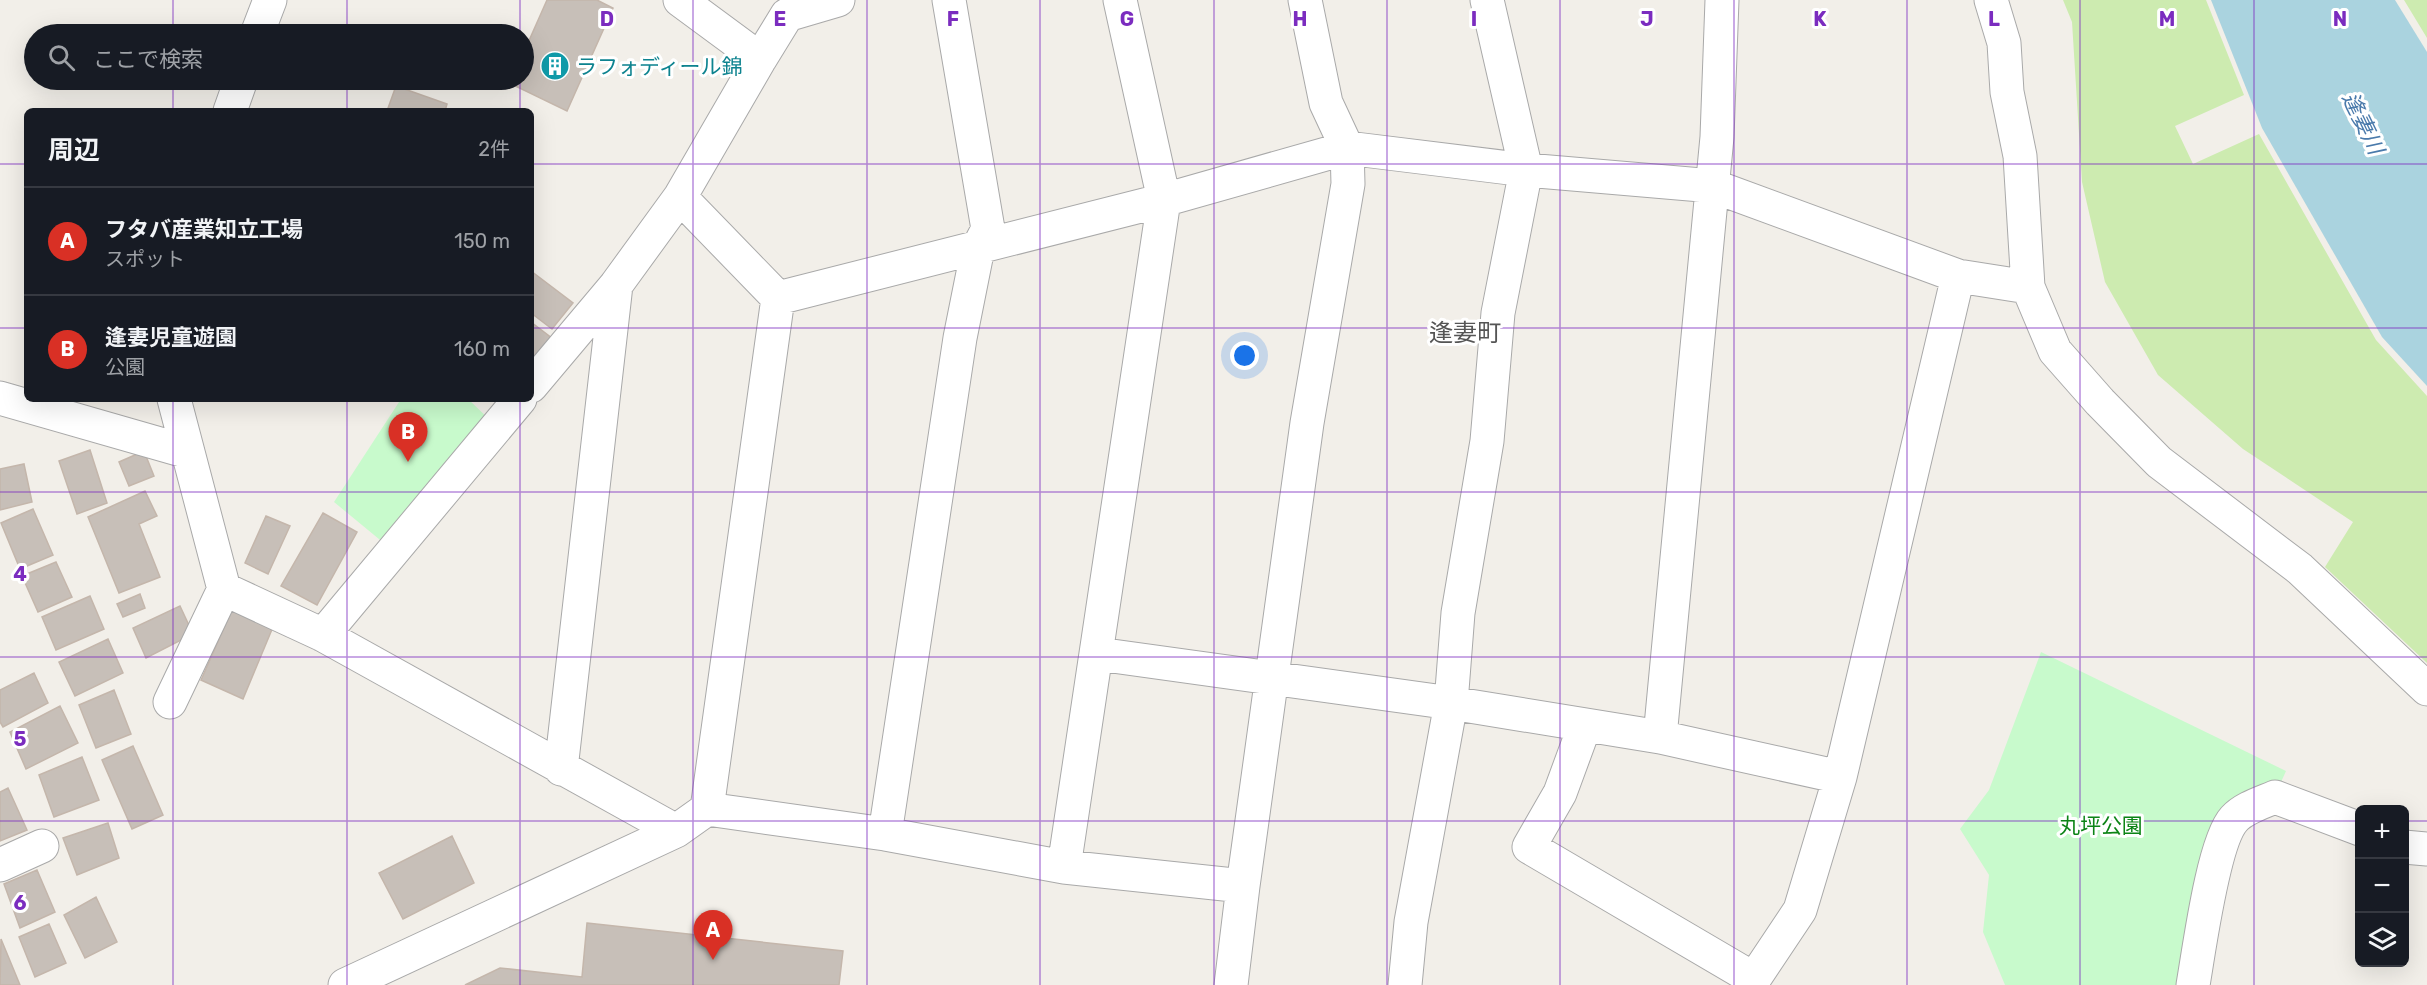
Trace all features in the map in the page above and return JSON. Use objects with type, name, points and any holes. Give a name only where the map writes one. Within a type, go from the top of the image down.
[{"type":"street","points":[[261,24],[270,0]]},
{"type":"street","points":[[680,0],[760,58]]},
{"type":"street","points":[[534,382],[616,285],[681,197],[787,15],[838,0]]},
{"type":"street","points":[[885,834],[960,338],[978,248],[988,229],[949,0]]},
{"type":"street","points":[[1064,867],[1098,654],[1164,200],[1120,0]]},
{"type":"street","points":[[1231,985],[1307,423],[1348,184],[1347,148],[1326,103],[1305,0]]},
{"type":"street","points":[[1405,985],[1412,922],[1451,703],[1458,613],[1487,441],[1498,313],[1526,170],[1487,0]]},
{"type":"street","points":[[1660,738],[1713,186],[1722,49],[1722,0]]},
{"type":"street","points":[[1991,0],[2004,43],[2007,92],[2020,156],[2028,287],[2055,351],[2159,462],[2300,569],[2427,689]]},
{"type":"street","points":[[231,108],[237,90]]},
{"type":"street","points":[[778,298],[1164,200],[1347,148],[1526,170],[1713,186],[1958,276],[2028,287]]},
{"type":"street","points":[[681,197],[778,298]]},
{"type":"street","points":[[1585,725],[1560,794],[1529,847],[1754,979],[1800,910],[1840,777],[1958,276]]},
{"type":"street","points":[[561,769],[616,285]]},
{"type":"street","points":[[707,809],[778,298]]},
{"type":"street","points":[[0,398],[188,452]]},
{"type":"street","points":[[170,702],[224,590],[175,402]]},
{"type":"street","points":[[323,635],[517,402]]},
{"type":"street","points":[[224,590],[323,635],[676,831]]},
{"type":"street","points":[[1098,654],[1272,680],[1451,703],[1585,725],[1660,738],[1840,777]]},
{"type":"street","points":[[2193,985],[2213,876],[2233,820],[2254,806],[2275,797],[2355,827]]},
{"type":"street","points":[[345,985],[676,831],[707,809],[885,834],[1064,867],[1243,886]]},
{"type":"street","points":[[0,865],[42,846]]},
{"type":"street","points":[[2409,847],[2427,849]]},
{"type":"green space","points":[[2063,0],[2206,0],[2244,95],[2175,126],[2193,164],[2259,134],[2376,340],[2427,396],[2427,663],[2325,567],[2353,522],[2243,449],[2158,375],[2105,282],[2082,182],[2072,22]]},
{"type":"green space","points":[[2404,0],[2427,0],[2427,38]]},
{"type":"green space","points":[[399,402],[471,402],[491,421],[385,544],[334,502]]},
{"type":"green space","name":"丸坪公園","points":[[2041,652],[2286,771],[2277,791],[2251,800],[2184,985],[2005,985],[1983,932],[1989,875],[1960,829],[1989,790]]},
{"type":"water","name":"逢妻川","points":[[2211,0],[2395,0],[2427,52],[2427,386],[2382,337],[2262,128]]},
{"type":"building","name":"ラフォディール錦","points":[[547,0],[597,0],[613,8],[567,111],[524,90],[534,90],[534,29]]},
{"type":"building","points":[[395,90],[407,90],[447,104],[446,108],[388,108]]},
{"type":"building","points":[[534,273],[573,303],[552,329],[534,315]]},
{"type":"building","points":[[534,324],[553,339],[537,361],[534,359]]},
{"type":"building","points":[[90,450],[107,503],[77,514],[59,461]]},
{"type":"building","points":[[144,451],[154,476],[129,486],[119,462]]},
{"type":"building","points":[[24,464],[32,502],[0,510],[0,469]]},
{"type":"building","points":[[145,491],[157,516],[139,524],[160,577],[119,593],[88,517]]},
{"type":"building","points":[[33,509],[53,555],[20,569],[1,523]]},
{"type":"building","points":[[323,513],[357,532],[317,605],[281,586]]},
{"type":"building","points":[[266,516],[290,526],[268,574],[245,563]]},
{"type":"building","points":[[56,562],[72,597],[38,612],[22,576]]},
{"type":"building","points":[[140,594],[145,608],[123,617],[117,604]]},
{"type":"building","points":[[90,596],[104,629],[56,650],[42,617]]},
{"type":"building","points":[[180,606],[193,634],[146,658],[133,628]]},
{"type":"building","points":[[232,610],[273,627],[243,699],[201,680]]},
{"type":"building","points":[[108,639],[123,673],[75,696],[59,662]]},
{"type":"building","points":[[34,673],[48,703],[3,727],[0,722],[0,690]]},
{"type":"building","points":[[114,690],[131,734],[96,748],[79,705]]},
{"type":"building","points":[[60,706],[78,743],[26,769],[10,732]]},
{"type":"building","points":[[133,746],[163,815],[132,829],[102,760]]},
{"type":"building","points":[[82,757],[99,800],[54,817],[39,775]]},
{"type":"building","points":[[8,788],[27,830],[0,841],[0,792]]},
{"type":"building","points":[[108,823],[119,858],[77,875],[63,838]]},
{"type":"building","points":[[452,836],[474,883],[403,919],[379,873]]},
{"type":"building","points":[[37,870],[55,912],[20,928],[4,884]]},
{"type":"building","points":[[96,897],[117,942],[85,958],[64,915]]},
{"type":"building","points":[[587,923],[843,951],[839,985],[465,985],[500,968],[582,977]]},
{"type":"building","points":[[49,924],[66,963],[35,977],[19,937]]},
{"type":"building","points":[[1,939],[20,985],[0,985]]},
{"type":"place","name":"ラフォディール錦","points":[[555,66]]},
{"type":"place","name":"逢妻児童遊園","points":[[408,462]]},
{"type":"place","name":"フタバ産業知立工場","points":[[713,960]]},
{"type":"district","name":"逢妻町","points":[[1465,333]]}]
